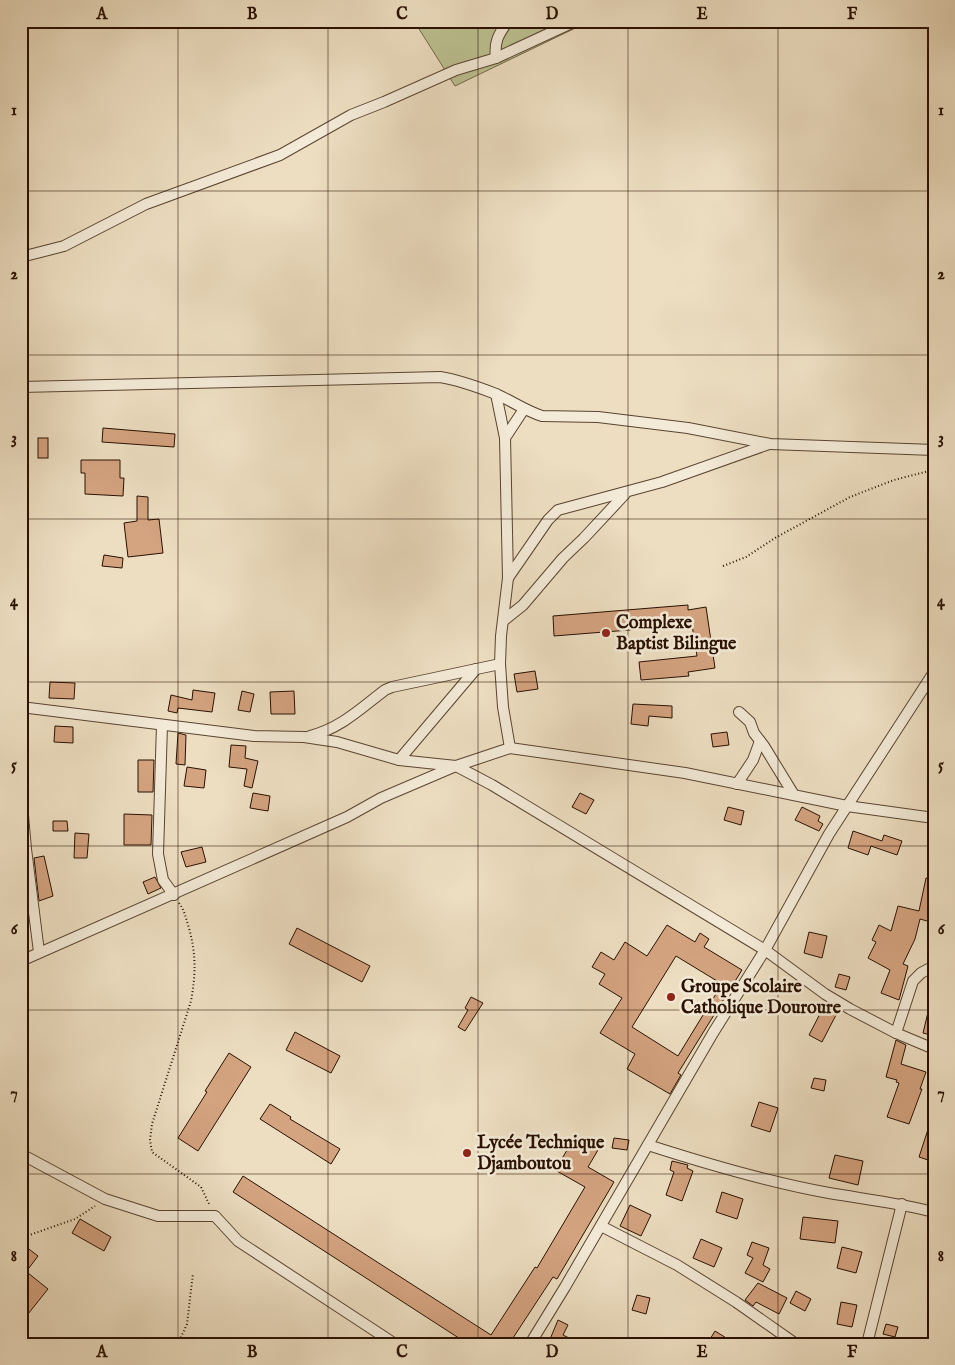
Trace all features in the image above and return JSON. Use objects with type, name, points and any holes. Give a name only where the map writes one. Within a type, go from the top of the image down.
[{"type":"street","points":[[496,58],[494,45],[500,31],[508,21]]},
{"type":"street","points":[[21,257],[64,246],[146,204],[280,155],[351,115],[456,70],[496,58],[564,24],[576,21]]},
{"type":"street","points":[[21,387],[440,377],[450,378],[496,394],[542,416],[598,417],[688,428],[770,444],[934,450]]},
{"type":"street","points":[[496,394],[505,438],[508,578],[500,664],[503,707],[510,748]]},
{"type":"street","points":[[505,438],[524,409]]},
{"type":"street","points":[[508,578],[548,520],[558,510],[662,482],[770,444]]},
{"type":"street","points":[[503,622],[522,605],[563,558],[626,493]]},
{"type":"street","points":[[304,737],[332,729],[385,690],[392,687],[500,664]]},
{"type":"street","points":[[399,760],[476,670]]},
{"type":"street","points":[[530,1344],[765,950],[825,842],[934,672]]},
{"type":"street","points":[[21,707],[254,736],[304,737],[349,745],[399,760],[456,766],[492,785],[765,950],[825,994],[896,1033],[934,1048]]},
{"type":"street","points":[[739,712],[750,722],[754,733],[794,795]]},
{"type":"street","points":[[162,725],[158,854],[163,880],[174,895]]},
{"type":"street","points":[[737,784],[753,760],[760,741]]},
{"type":"street","points":[[21,961],[347,818],[382,798],[456,766],[510,748],[685,773],[848,806],[934,818]]},
{"type":"street","points":[[21,793],[39,952]]},
{"type":"street","points":[[896,1033],[913,980],[920,973],[934,966]]},
{"type":"street","points":[[648,1145],[694,1160],[818,1190],[902,1204],[934,1212]]},
{"type":"street","points":[[21,1154],[106,1199],[158,1216],[216,1216],[238,1241],[395,1344]]},
{"type":"street","points":[[867,1344],[902,1204]]},
{"type":"street","points":[[601,1226],[677,1264],[796,1344]]},
{"type":"path","points":[[723,566],[746,557],[775,538],[850,497],[894,480],[929,471],[934,464]]},
{"type":"path","points":[[174,895],[184,909],[192,938],[196,961],[194,984],[191,1001],[152,1124],[150,1140],[152,1152],[202,1187],[216,1216]]},
{"type":"path","points":[[21,1238],[75,1219],[106,1199]]},
{"type":"path","points":[[178,1344],[187,1324],[194,1273]]},
{"type":"green space","points":[[414,21],[590,21],[455,86]]},
{"type":"building","points":[[103,428],[175,434],[174,447],[102,442]]},
{"type":"building","points":[[38,438],[48,438],[48,458],[38,458]]},
{"type":"building","points":[[81,460],[120,460],[120,478],[124,478],[123,496],[85,494],[85,473],[81,473]]},
{"type":"building","points":[[137,496],[148,497],[148,520],[159,519],[163,553],[128,557],[124,523],[137,521]]},
{"type":"building","points":[[104,555],[123,558],[122,568],[102,566]]},
{"type":"building","points":[[688,605],[688,610],[706,607],[715,668],[688,672],[689,676],[641,680],[639,662],[697,656],[692,625],[554,636],[553,616]]},
{"type":"building","points":[[535,671],[538,689],[517,692],[514,674]]},
{"type":"building","points":[[50,682],[75,683],[74,699],[49,698]]},
{"type":"building","points":[[193,690],[215,693],[212,712],[178,708],[177,713],[168,711],[171,695],[192,700]]},
{"type":"building","points":[[242,691],[254,694],[250,712],[238,710]]},
{"type":"building","points":[[294,691],[295,714],[271,714],[270,692]]},
{"type":"building","points":[[633,704],[672,706],[672,718],[649,716],[648,726],[631,724]]},
{"type":"building","points":[[55,726],[73,727],[73,743],[54,742]]},
{"type":"building","points":[[727,732],[729,745],[713,747],[711,734]]},
{"type":"building","points":[[178,733],[186,735],[185,765],[176,764]]},
{"type":"building","points":[[231,745],[246,746],[245,758],[258,761],[252,788],[244,786],[247,769],[229,767]]},
{"type":"building","points":[[138,760],[154,760],[153,792],[138,792]]},
{"type":"building","points":[[187,767],[206,770],[204,788],[184,786]]},
{"type":"building","points":[[253,793],[270,796],[268,811],[250,808]]},
{"type":"building","points":[[580,793],[594,800],[586,814],[572,807]]},
{"type":"building","points":[[728,807],[744,811],[741,825],[724,820]]},
{"type":"building","points":[[802,807],[820,816],[818,821],[823,824],[819,831],[795,820]]},
{"type":"building","points":[[124,814],[152,815],[151,845],[124,845]]},
{"type":"building","points":[[53,821],[67,821],[68,831],[53,831]]},
{"type":"building","points":[[853,831],[882,841],[884,835],[902,841],[897,855],[871,846],[868,855],[848,848]]},
{"type":"building","points":[[75,833],[89,834],[87,858],[74,858]]},
{"type":"building","points":[[202,847],[206,862],[186,867],[181,852]]},
{"type":"building","points":[[44,856],[53,896],[39,901],[34,858]]},
{"type":"building","points":[[155,877],[161,888],[148,894],[143,882]]},
{"type":"building","points":[[926,878],[934,879],[934,923],[920,919],[915,939],[903,964],[908,966],[899,1000],[881,993],[890,970],[868,958],[876,942],[872,940],[879,925],[891,931],[898,906],[919,911]]},
{"type":"building","points":[[667,925],[695,942],[700,933],[709,939],[704,947],[742,970],[678,1073],[681,1075],[670,1094],[627,1069],[635,1054],[600,1033],[622,998],[599,984],[605,974],[592,967],[601,952],[614,960],[625,942],[647,956]],"holes":[[[676,956],[722,984],[678,1056],[632,1027]]]},
{"type":"building","points":[[297,928],[370,966],[362,982],[289,944]]},
{"type":"building","points":[[809,932],[827,936],[822,958],[804,953]]},
{"type":"building","points":[[839,974],[850,977],[846,990],[835,987]]},
{"type":"building","points":[[471,997],[483,1003],[465,1031],[458,1027],[468,1010],[465,1008]]},
{"type":"building","points":[[930,1004],[934,1005],[934,1036],[923,1033]]},
{"type":"building","points":[[823,1008],[836,1015],[822,1042],[809,1035]]},
{"type":"building","points":[[295,1032],[340,1056],[331,1073],[286,1050]]},
{"type":"building","points":[[896,1040],[906,1045],[901,1064],[926,1072],[909,1124],[887,1117],[899,1083],[896,1082],[897,1080],[886,1077]]},
{"type":"building","points":[[229,1053],[251,1067],[198,1151],[178,1138]]},
{"type":"building","points":[[814,1078],[826,1080],[824,1091],[811,1088]]},
{"type":"building","points":[[759,1102],[778,1108],[770,1132],[751,1126]]},
{"type":"building","points":[[270,1104],[291,1117],[290,1119],[340,1149],[331,1164],[260,1119]]},
{"type":"building","points":[[932,1117],[934,1118],[934,1162],[919,1157]]},
{"type":"building","points":[[575,1137],[598,1150],[588,1167],[614,1182],[557,1279],[553,1277],[509,1344],[468,1344],[233,1192],[243,1176],[491,1335],[535,1267],[537,1268],[585,1187],[555,1170]]},
{"type":"building","points":[[614,1138],[629,1140],[627,1150],[612,1148]]},
{"type":"building","points":[[835,1155],[863,1161],[858,1185],[829,1178]]},
{"type":"building","points":[[672,1161],[688,1165],[687,1168],[693,1171],[682,1201],[666,1195],[674,1172],[670,1170]]},
{"type":"building","points":[[722,1192],[743,1199],[737,1219],[716,1212]]},
{"type":"building","points":[[630,1205],[651,1215],[641,1236],[620,1226]]},
{"type":"building","points":[[803,1217],[838,1221],[835,1243],[800,1239]]},
{"type":"building","points":[[80,1219],[111,1237],[104,1251],[72,1233]]},
{"type":"building","points":[[701,1239],[722,1248],[714,1267],[693,1258]]},
{"type":"building","points":[[752,1242],[769,1248],[763,1265],[770,1269],[763,1282],[745,1273],[753,1258],[747,1255]]},
{"type":"building","points":[[21,1243],[38,1256],[29,1268],[21,1262]]},
{"type":"building","points":[[842,1247],[862,1252],[856,1273],[837,1268]]},
{"type":"building","points":[[28,1273],[48,1289],[28,1314],[21,1309],[21,1282]]},
{"type":"building","points":[[758,1283],[787,1298],[779,1314],[756,1302],[753,1306],[745,1300]]},
{"type":"building","points":[[796,1291],[811,1299],[805,1311],[790,1303]]},
{"type":"building","points":[[637,1295],[650,1298],[646,1314],[632,1310]]},
{"type":"building","points":[[841,1302],[857,1305],[852,1327],[837,1324]]},
{"type":"building","points":[[558,1320],[568,1325],[563,1335],[581,1344],[548,1344]]},
{"type":"building","points":[[886,1324],[898,1327],[895,1337],[883,1334]]},
{"type":"building","points":[[715,1331],[736,1344],[707,1344]]},
{"type":"place","name":"Complexe Baptist Bilingue","points":[[606,633]]},
{"type":"place","name":"Groupe Scolaire Catholique Douroure","points":[[671,997]]},
{"type":"place","name":"Lycée Technique Djamboutou","points":[[467,1153]]}]
